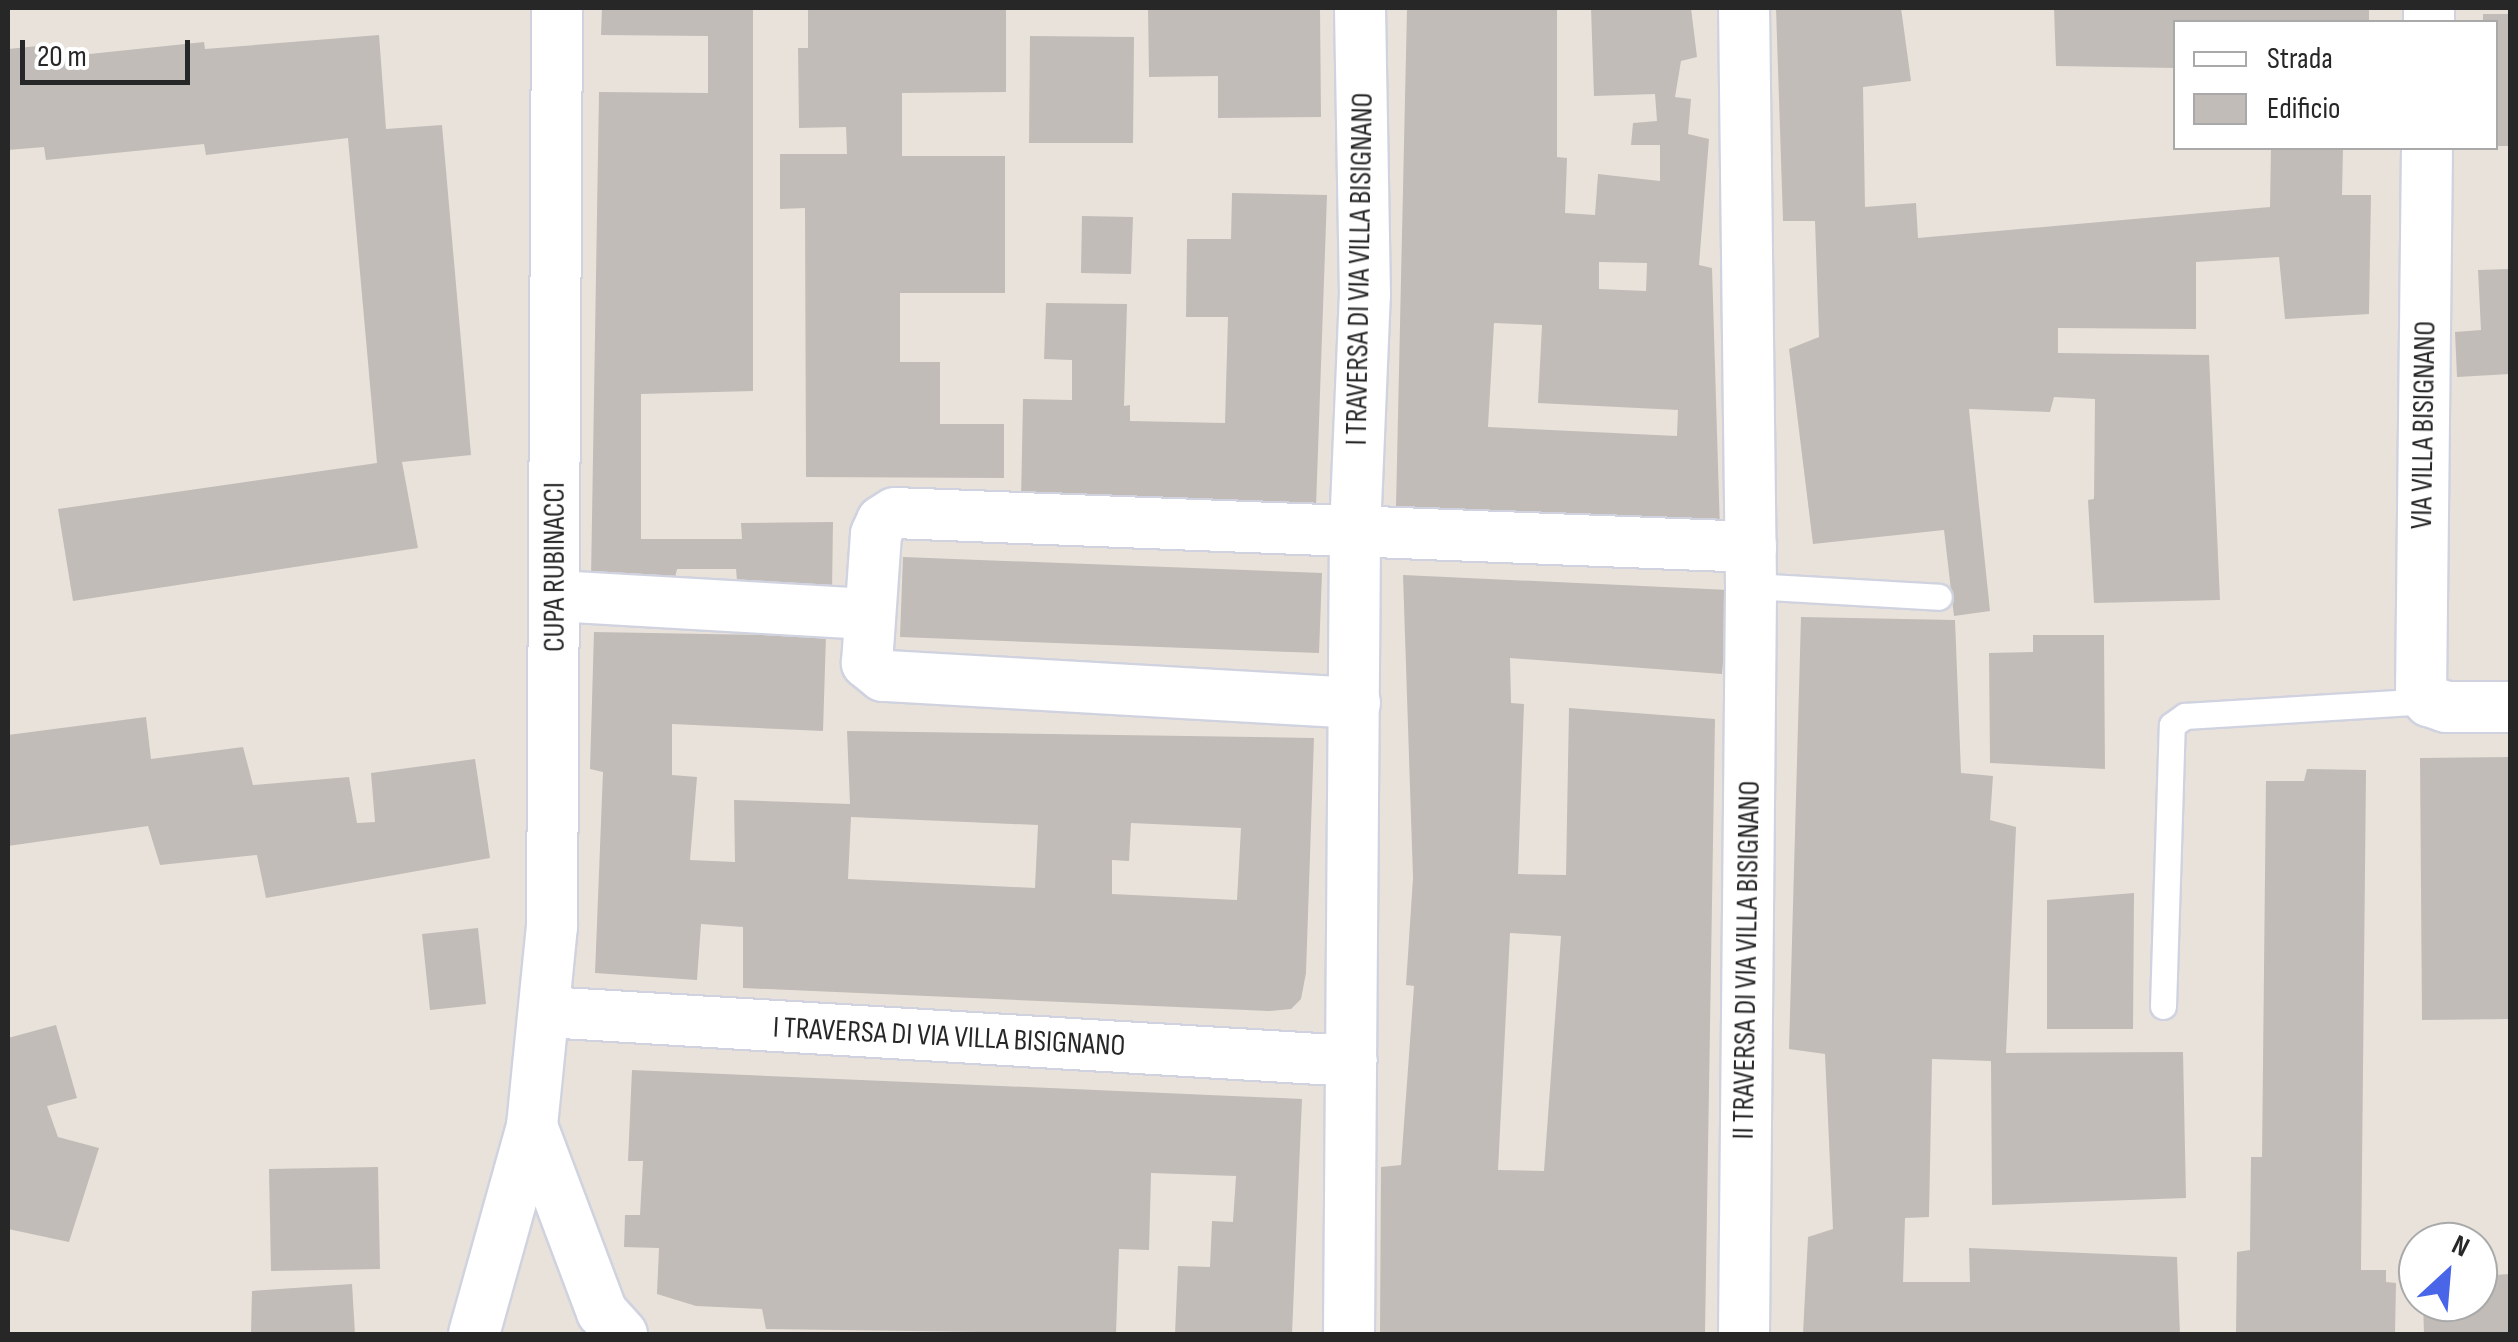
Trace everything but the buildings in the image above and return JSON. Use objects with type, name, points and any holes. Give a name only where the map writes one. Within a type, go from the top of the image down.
[{"type":"street","name":"CUPA RUBINACCI","points":[[474,1334],[532,1126],[546,1012],[552,910],[556,8]]},
{"type":"street","name":"I TRAVERSA DI VIA VILLA BISIGNANO","points":[[1349,1334],[1355,530],[1365,295],[1360,8]]},
{"type":"street","name":"II TRAVERSA DI VIA VILLA BISIGNANO","points":[[1744,8],[1751,566],[1744,1334]]},
{"type":"street","name":"VIA VILLA BISIGNANO","points":[[2427,150],[2420,682],[2429,701]]},
{"type":"street","points":[[1355,703],[883,676],[867,663],[876,534],[882,521],[895,513],[1355,530],[1751,566]]},
{"type":"street","points":[[555,596],[868,614]]},
{"type":"street","points":[[2429,701],[2446,707],[2510,707]]},
{"type":"street","name":"I TRAVERSA DI VIA VILLA BISIGNANO","points":[[546,1012],[1352,1061]]},
{"type":"street","name":"CUPA RUBINACCI","points":[[532,1126],[602,1312],[622,1334]]},
{"type":"lane","points":[[1751,566],[1939,597]]},
{"type":"lane","points":[[2163,1006],[2172,725],[2185,716],[2429,701]]}]
